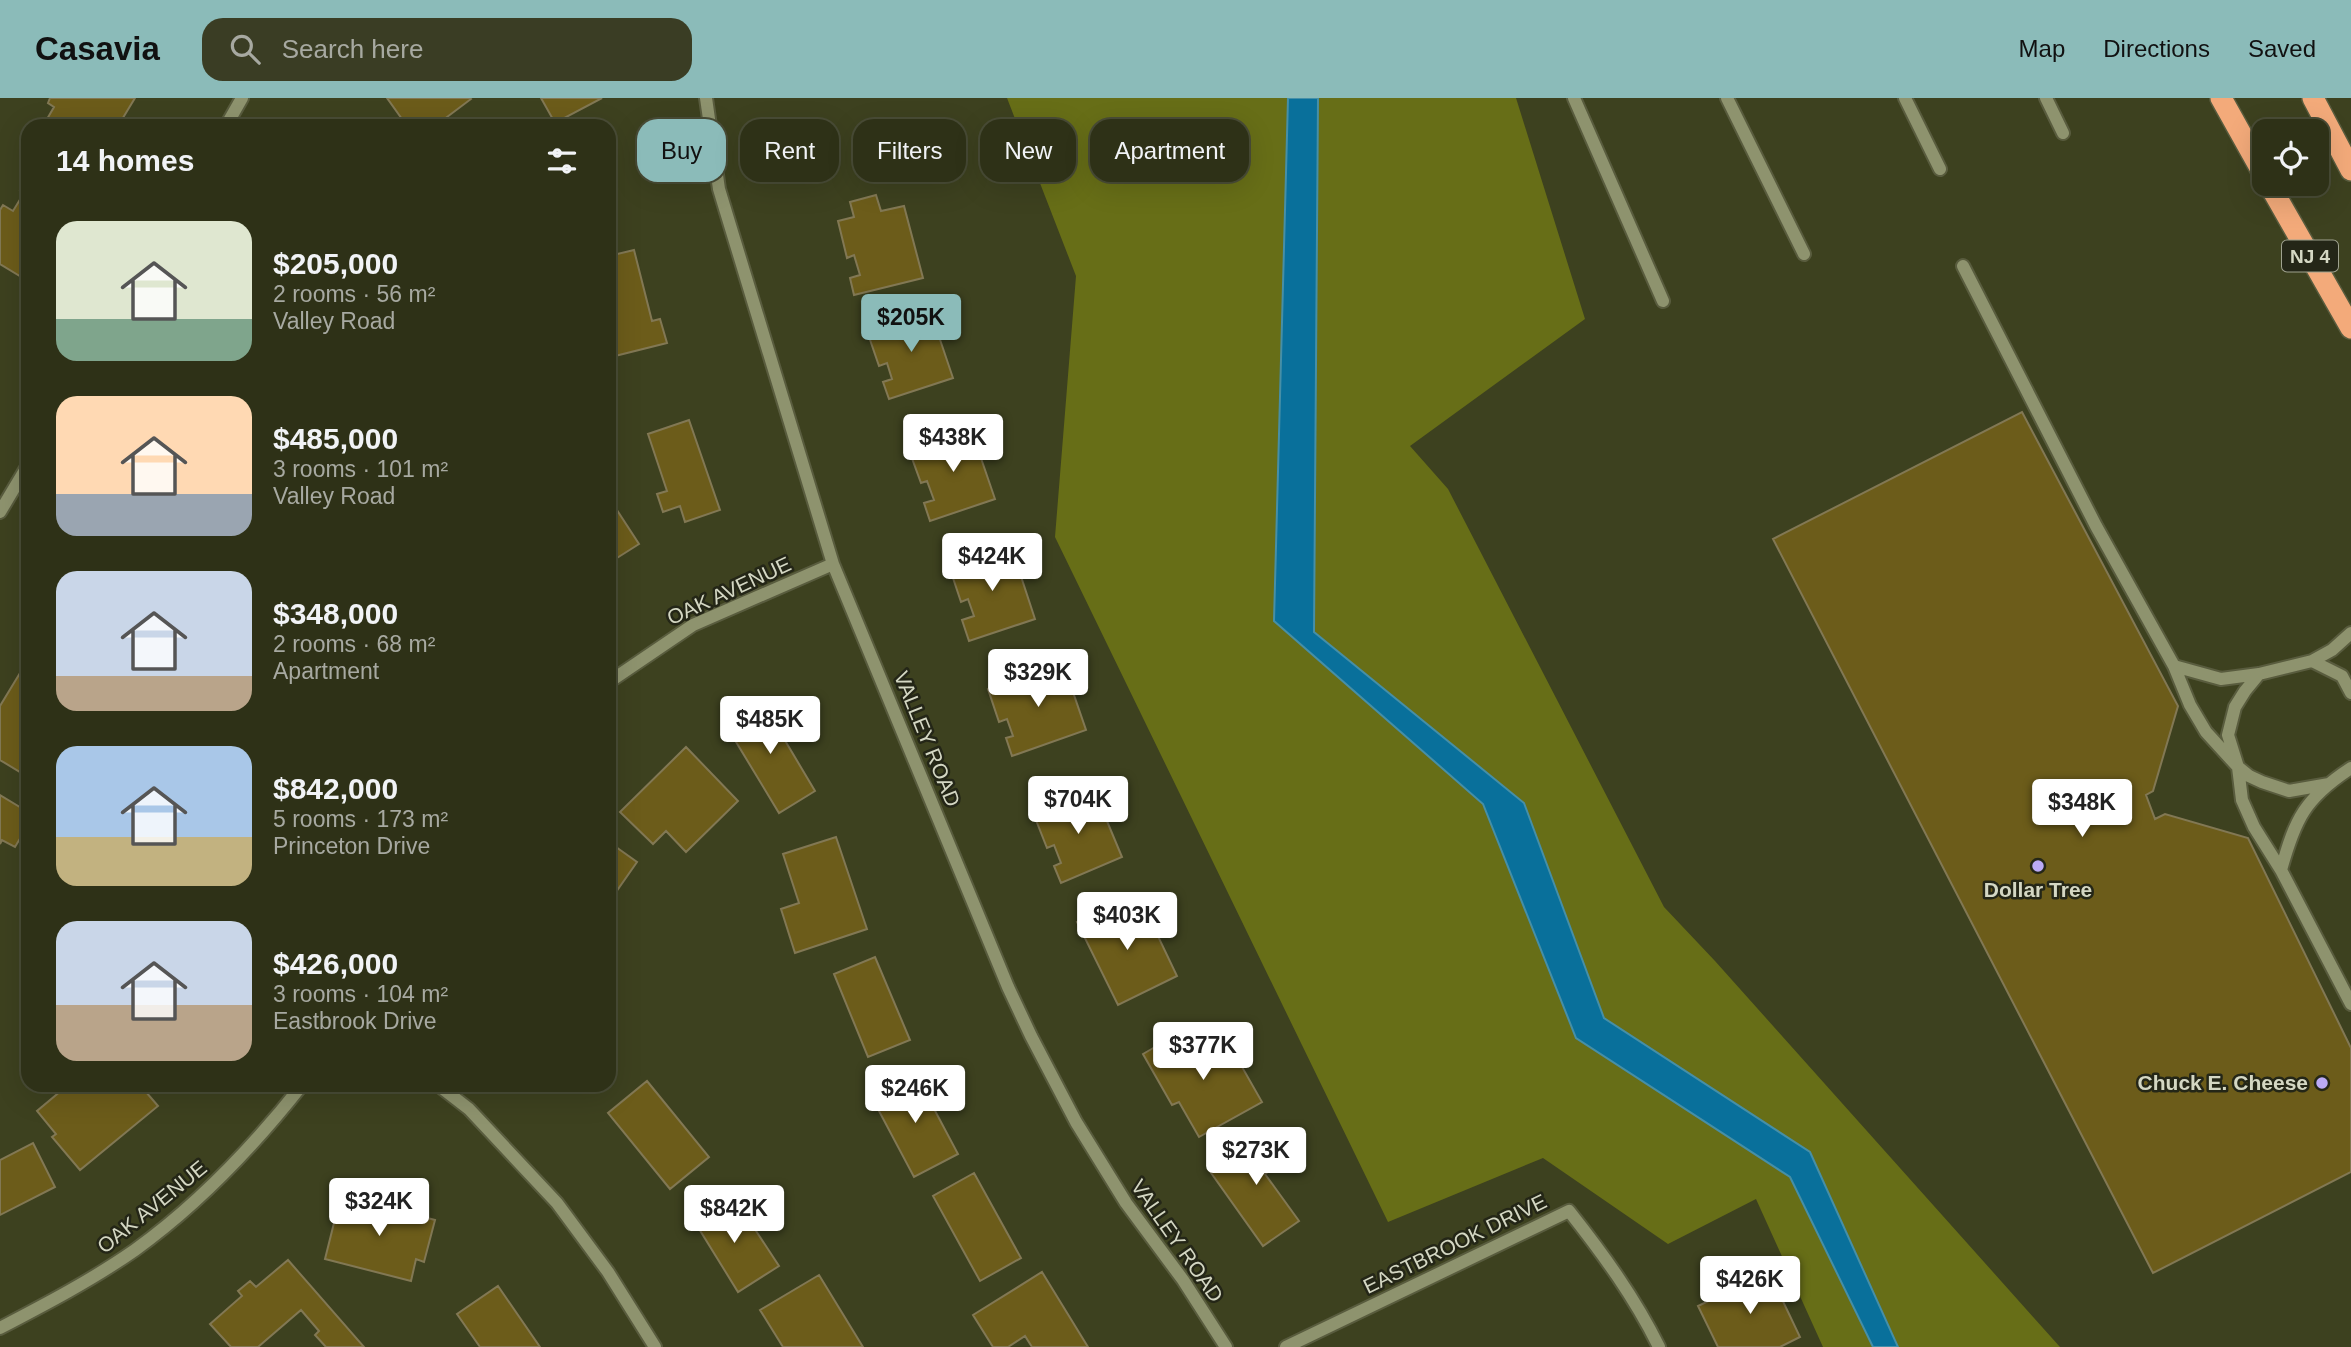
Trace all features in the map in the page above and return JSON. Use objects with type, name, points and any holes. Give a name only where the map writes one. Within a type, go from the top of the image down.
[{"type":"highway","points":[[2221,98],[2252,154]]},
{"type":"highway","points":[[2313,98],[2351,170]]},
{"type":"highway","name":"NJ 4","points":[[2277,196],[2351,328]]},
{"type":"street","points":[[230,119],[242,98]]},
{"type":"street","name":"VALLEY ROAD","points":[[706,98],[719,189],[833,564],[1003,974],[1031,1036],[1076,1122],[1126,1203],[1183,1280],[1226,1347]]},
{"type":"street","points":[[1574,98],[1664,301]]},
{"type":"street","points":[[1727,98],[1804,254]]},
{"type":"street","points":[[1905,98],[1940,169]]},
{"type":"street","points":[[2046,98],[2063,133]]},
{"type":"street","points":[[1963,266],[2096,526],[2174,666],[2190,705],[2206,732],[2238,767],[2262,782],[2289,791],[2329,784]]},
{"type":"street","points":[[2,506],[21,475]]},
{"type":"street","name":"OAK AVENUE","points":[[616,677],[693,625],[833,564]]},
{"type":"street","points":[[2174,666],[2221,679],[2259,674],[2312,661],[2332,650],[2351,633]]},
{"type":"street","points":[[2312,661],[2342,676],[2351,693]]},
{"type":"street","points":[[2259,674],[2235,707],[2228,735],[2238,767],[2242,800],[2254,827],[2281,870],[2351,1004]]},
{"type":"street","points":[[2281,870],[2292,830],[2307,805],[2350,767]]},
{"type":"street","name":"OAK AVENUE","points":[[0,1328],[66,1294],[135,1250],[198,1199],[265,1132],[296,1092]]},
{"type":"street","points":[[447,1092],[469,1109],[557,1203],[608,1272],[655,1347]]},
{"type":"street","name":"EASTBROOK DRIVE","points":[[1286,1347],[1569,1211],[1608,1260],[1659,1347]]},
{"type":"green space","points":[[1007,98],[1288,98],[1274,621],[1483,804],[1576,1038],[1790,1177],[1873,1347],[1823,1347],[1756,1199],[1668,1244],[1543,1158],[1388,1222],[1055,537],[1076,276],[1040,182],[1076,182],[1076,119],[1015,119]]},
{"type":"green space","points":[[1318,98],[1516,98],[1585,319],[1410,446],[1448,489],[1664,907],[2060,1347],[1898,1347],[1810,1152],[1604,1018],[1524,803],[1314,632]]},
{"type":"water","points":[[1288,98],[1318,98],[1314,632],[1524,803],[1604,1018],[1810,1152],[1898,1347],[1873,1347],[1790,1177],[1576,1038],[1483,804],[1274,621]]},
{"type":"building","points":[[50,98],[135,98],[122,119],[47,119],[54,107],[48,103]]},
{"type":"building","points":[[387,98],[471,99],[444,119],[402,119]]},
{"type":"building","points":[[541,98],[602,98],[563,119],[553,119]]},
{"type":"building","points":[[876,195],[881,211],[904,206],[923,278],[854,295],[850,278],[860,275],[854,255],[847,258],[838,221],[854,217],[850,202]]},
{"type":"building","points":[[21,198],[21,277],[0,264],[0,210],[3,205],[13,211]]},
{"type":"building","points":[[634,250],[652,321],[660,319],[667,343],[616,356],[616,254]]},
{"type":"building","points":[[930,310],[953,378],[889,399],[883,382],[892,379],[887,363],[879,366],[867,331]]},
{"type":"building","points":[[2022,412],[2178,706],[2153,791],[2146,795],[2155,819],[2165,814],[2248,838],[2351,1048],[2351,1172],[2153,1273],[1773,539]]},
{"type":"building","points":[[689,420],[720,510],[685,522],[680,506],[663,512],[657,494],[667,491],[648,434]]},
{"type":"building","points":[[971,429],[995,499],[930,521],[924,503],[934,500],[927,481],[921,483],[909,450]]},
{"type":"building","points":[[616,509],[639,544],[616,559]]},
{"type":"building","points":[[1011,546],[1035,619],[969,641],[962,620],[974,616],[968,599],[961,602],[949,566]]},
{"type":"building","points":[[1063,663],[1086,730],[1012,756],[1006,738],[1013,736],[1007,719],[999,722],[988,689]]},
{"type":"building","points":[[21,671],[20,772],[0,760],[0,706]]},
{"type":"building","points":[[761,700],[815,791],[779,813],[724,722]]},
{"type":"building","points":[[686,747],[738,801],[686,852],[666,831],[653,844],[620,812]]},
{"type":"building","points":[[1094,790],[1122,857],[1061,883],[1054,866],[1061,863],[1054,845],[1047,848],[1034,815]]},
{"type":"building","points":[[0,795],[21,808],[21,837],[15,847],[2,840],[0,844]]},
{"type":"building","points":[[836,837],[867,929],[795,953],[781,909],[799,903],[783,854]]},
{"type":"building","points":[[616,847],[637,862],[616,892]]},
{"type":"building","points":[[1120,901],[1129,919],[1146,911],[1177,976],[1118,1005],[1077,922]]},
{"type":"building","points":[[875,957],[910,1040],[868,1057],[834,974]]},
{"type":"building","points":[[1179,1033],[1193,1055],[1225,1037],[1262,1102],[1199,1137],[1179,1102],[1172,1105],[1143,1054]]},
{"type":"building","points":[[915,1073],[958,1154],[914,1177],[871,1096]]},
{"type":"building","points":[[647,1081],[709,1157],[670,1189],[608,1113]]},
{"type":"building","points":[[60,1092],[146,1092],[158,1106],[80,1170],[52,1137],[56,1134],[37,1111]]},
{"type":"building","points":[[1267,1130],[1287,1159],[1265,1174],[1299,1221],[1263,1246],[1209,1170]]},
{"type":"building","points":[[33,1143],[55,1187],[0,1215],[0,1160]]},
{"type":"building","points":[[974,1173],[1021,1258],[980,1281],[933,1196]]},
{"type":"building","points":[[341,1195],[435,1220],[424,1262],[416,1259],[411,1281],[325,1259]]},
{"type":"building","points":[[711,1197],[728,1224],[745,1214],[779,1266],[738,1292],[688,1211]]},
{"type":"building","points":[[288,1260],[364,1347],[326,1347],[315,1335],[319,1331],[301,1310],[258,1347],[231,1347],[210,1324],[242,1296],[238,1291],[250,1281],[256,1287]]},
{"type":"building","points":[[1042,1272],[1088,1347],[1032,1347],[1025,1336],[1008,1347],[993,1347],[973,1315]]},
{"type":"building","points":[[1769,1272],[1800,1337],[1780,1347],[1718,1347],[1698,1306]]},
{"type":"building","points":[[819,1275],[863,1347],[783,1347],[760,1310]]},
{"type":"building","points":[[498,1286],[540,1347],[480,1347],[457,1314]]},
{"type":"place","name":"Dollar Tree","points":[[2038,866]]},
{"type":"place","name":"Chuck E. Cheese","points":[[2322,1083]]}]
